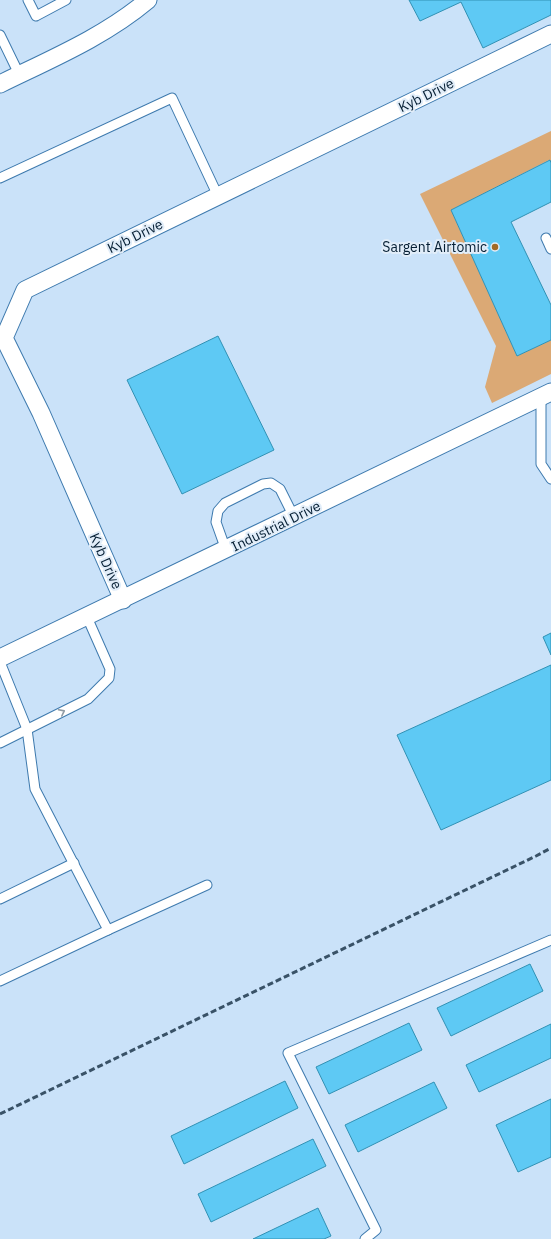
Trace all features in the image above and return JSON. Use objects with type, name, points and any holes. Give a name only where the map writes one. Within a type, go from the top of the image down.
[{"type":"street","points":[[0,84],[92,38],[120,21],[148,0]]},
{"type":"street","name":"Kyb Drive","points":[[123,600],[41,413],[2,334],[25,290],[551,34]]},
{"type":"street","name":"Industrial Drive","points":[[0,658],[546,395]]},
{"type":"lane","points":[[28,0],[36,16],[66,0]]},
{"type":"lane","points":[[0,35],[20,74]]},
{"type":"lane","points":[[0,178],[172,98],[218,196]]},
{"type":"lane","points":[[546,238],[551,249]]},
{"type":"lane","points":[[546,395],[541,464],[551,479]]},
{"type":"lane","points":[[226,550],[216,522],[218,512],[225,503],[263,484],[271,483],[280,488],[294,517]]},
{"type":"lane","points":[[0,743],[88,699],[109,678],[110,669],[87,617]]},
{"type":"lane","points":[[0,662],[27,729],[35,789],[108,930]]},
{"type":"lane","points":[[0,899],[74,863]]},
{"type":"lane","points":[[0,981],[207,885]]},
{"type":"lane","points":[[365,1239],[376,1230],[288,1053],[551,940]]},
{"type":"shaded area","points":[[551,131],[551,163],[549,160],[451,210],[517,356],[551,340],[551,374],[492,403],[485,387],[496,346],[420,194]]},
{"type":"building","points":[[409,0],[551,0],[551,15],[483,48],[461,2],[420,21]]},
{"type":"building","name":"Sargent Airtomic","points":[[550,160],[551,202],[511,222],[551,305],[551,340],[517,356],[451,210]]},
{"type":"building","points":[[218,336],[274,450],[182,494],[127,380]]},
{"type":"building","points":[[551,633],[551,655],[543,637]]},
{"type":"building","points":[[551,665],[551,780],[441,830],[397,735]]},
{"type":"building","points":[[530,964],[543,991],[451,1036],[437,1008]]},
{"type":"building","points":[[409,1023],[422,1050],[329,1094],[316,1067]]},
{"type":"building","points":[[551,1024],[551,1058],[479,1092],[466,1065]]},
{"type":"building","points":[[285,1081],[298,1108],[184,1164],[171,1136]]},
{"type":"building","points":[[434,1082],[447,1108],[358,1152],[345,1125]]},
{"type":"building","points":[[551,1099],[551,1157],[518,1172],[496,1125]]},
{"type":"building","points":[[313,1139],[326,1166],[211,1222],[198,1194]]},
{"type":"building","points":[[318,1208],[331,1236],[324,1239],[253,1239]]},
{"type":"railway","points":[[0,1114],[551,848]]},
{"type":"place","name":"Sargent Airtomic","points":[[495,247]]}]
